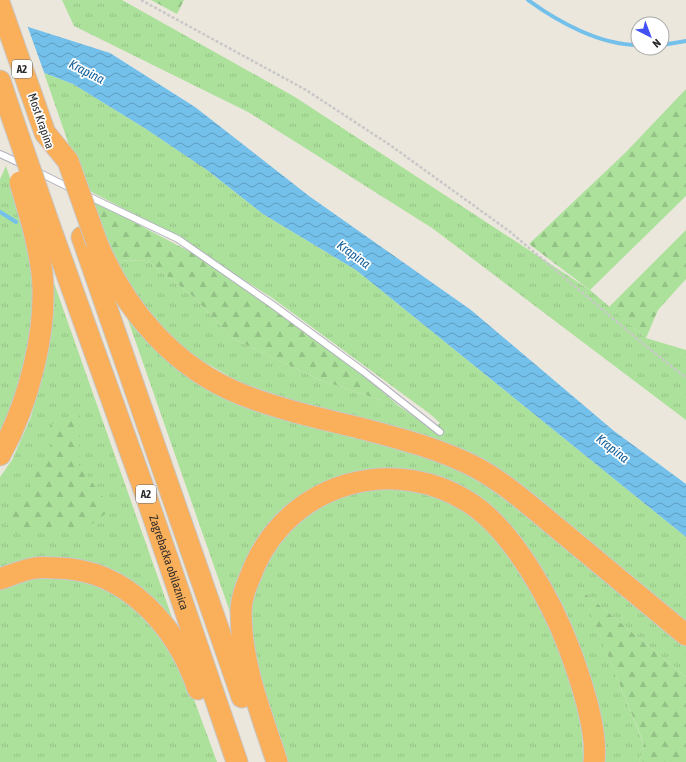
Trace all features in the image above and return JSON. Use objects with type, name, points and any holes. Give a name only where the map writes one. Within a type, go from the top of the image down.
[{"type":"highway","name":"Most Krapina","points":[[0,5],[45,133],[89,240]]},
{"type":"highway","name":"A2","points":[[0,81],[14,120],[9,148],[41,225]]},
{"type":"highway","points":[[0,455],[11,436],[27,392],[38,342],[42,312],[41,225]]},
{"type":"highway","name":"Zagrebačka obilaznica","points":[[41,225],[142,484],[237,762]]},
{"type":"highway","points":[[89,240],[106,264],[133,310],[151,332],[175,354],[196,370],[242,395],[314,417],[415,443],[450,455],[478,468],[513,492],[686,635]]},
{"type":"highway","name":"Zagrebačka obilaznica","points":[[89,240],[265,762]]},
{"type":"highway","points":[[278,762],[248,672],[241,610],[246,586],[261,552],[277,528],[303,504],[332,490],[358,481],[386,479],[437,486],[473,505],[498,527],[519,554],[540,584],[558,618],[575,662],[591,730],[594,762]]},
{"type":"highway","points":[[0,579],[36,568],[80,570],[107,579],[127,590],[144,603],[173,636],[187,661],[196,681],[223,762]]},
{"type":"lane","points":[[0,154],[178,239],[273,305],[364,372],[440,432]]},
{"type":"path","points":[[141,0],[306,90],[390,145],[509,231],[686,378]]},
{"type":"green space","points":[[62,0],[122,0],[295,97],[590,290],[646,338],[686,350],[686,420],[432,228],[248,112],[74,26]]},
{"type":"green space","points":[[151,0],[184,0],[177,14]]},
{"type":"green space","points":[[44,73],[73,84],[146,129],[207,170],[263,214],[356,270],[686,537],[686,623],[550,509],[310,406],[241,383],[185,351],[145,311],[114,260],[148,261],[194,297],[232,338],[320,380],[399,406],[432,429],[440,423],[430,414],[271,297],[165,230],[84,188]]},
{"type":"green space","points":[[686,89],[686,196],[590,290],[529,244],[625,153]]},
{"type":"green space","points":[[6,166],[15,193],[36,280],[28,356],[0,443],[0,179]]},
{"type":"green space","points":[[92,200],[196,255],[267,302],[351,364],[399,406],[320,380],[232,338],[194,297],[148,261],[114,260]]},
{"type":"green space","points":[[686,230],[686,279],[658,310],[646,338],[609,307]]},
{"type":"green space","points":[[52,281],[54,283],[174,623],[46,561],[9,564],[0,569],[0,477],[12,460],[31,417],[43,367]]},
{"type":"green space","points":[[127,317],[153,347],[184,373],[418,453],[482,480],[515,504],[686,646],[686,677],[582,591],[644,745],[639,762],[601,762],[594,689],[581,652],[485,502],[455,483],[410,470],[335,479],[300,496],[277,516],[258,540],[245,566],[234,611],[230,612]]},
{"type":"green space","points":[[80,415],[79,465],[112,509],[89,526],[8,533],[5,510],[22,498],[52,444],[50,425]]},
{"type":"green space","points":[[391,488],[415,491],[453,503],[480,522],[505,549],[527,581],[546,617],[562,655],[574,693],[581,730],[583,762],[283,762],[265,701],[254,652],[251,609],[254,591],[260,574],[278,545],[304,518],[321,505],[339,495],[358,489]]},
{"type":"green space","points":[[36,577],[65,578],[87,581],[112,592],[130,604],[164,638],[192,694],[217,762],[0,762],[0,587]]},
{"type":"green space","points":[[581,590],[686,677],[686,762],[639,762],[644,744]]},
{"type":"water","name":"Krapina","points":[[0,18],[110,53],[195,107],[309,196],[471,310],[614,431],[686,484],[686,537],[356,270],[263,214],[207,170],[146,129],[73,84],[0,56]]},
{"type":"pier","points":[[0,16],[27,25],[45,75],[0,58]]},
{"type":"waterway","points":[[528,0],[552,16],[580,31],[594,37],[630,44]]},
{"type":"waterway","points":[[670,44],[686,41]]},
{"type":"waterway","points":[[0,212],[16,222]]}]
